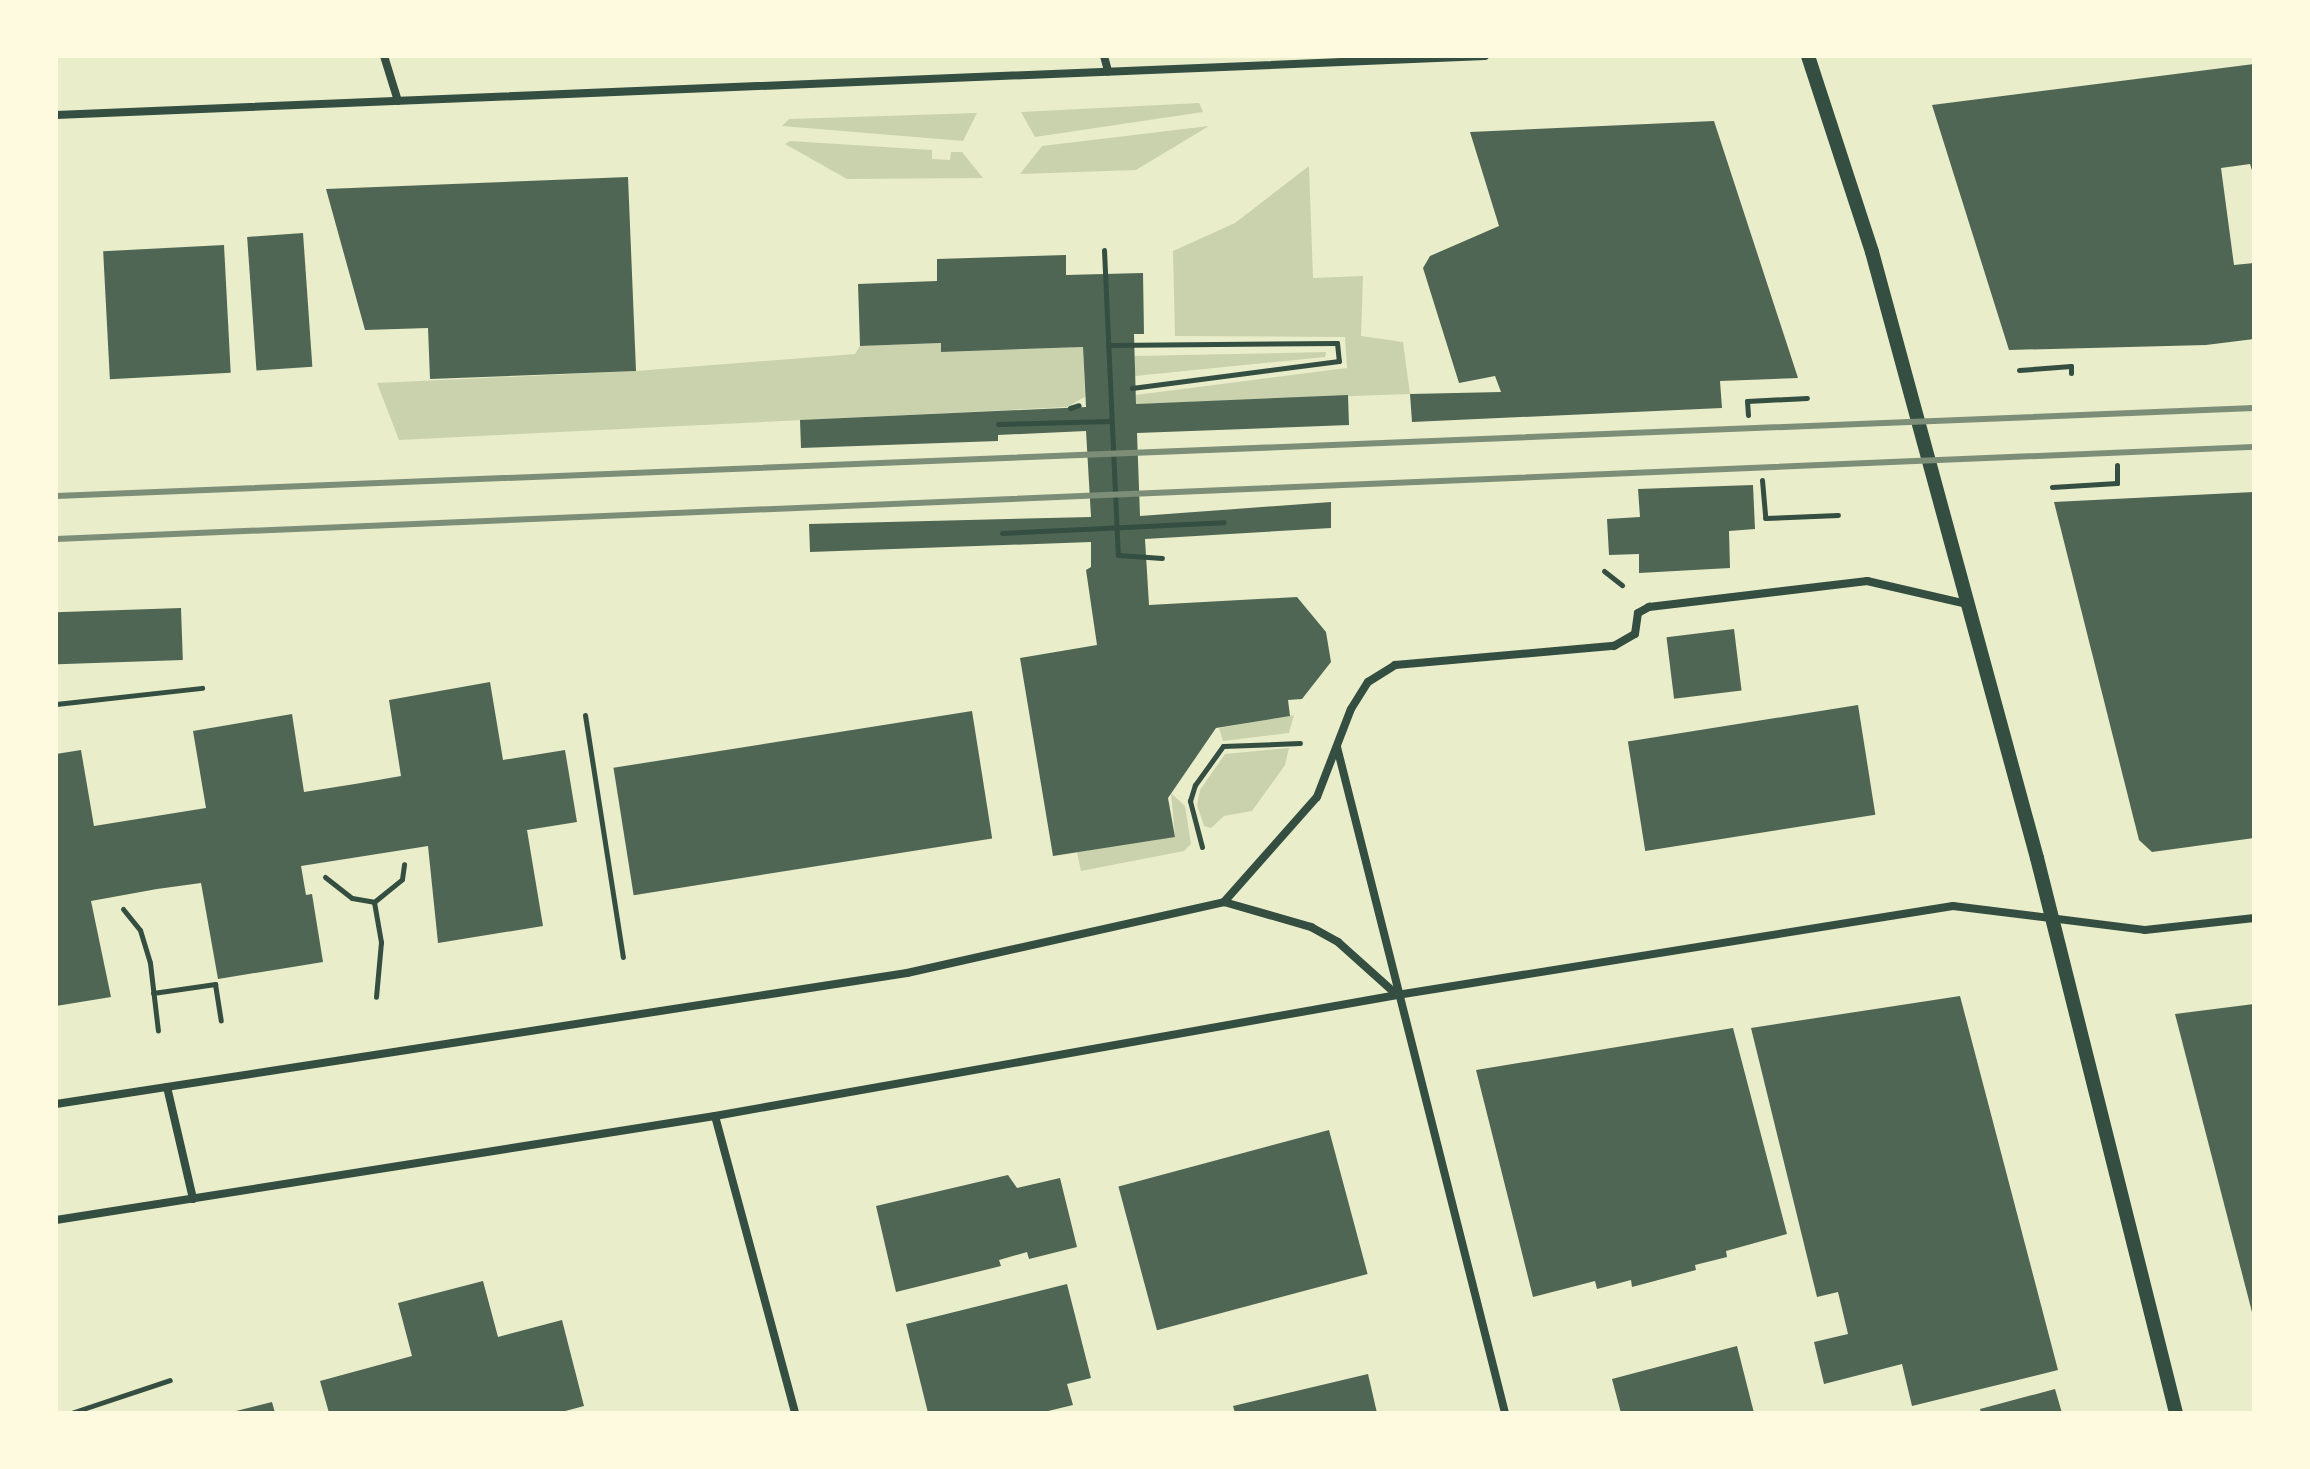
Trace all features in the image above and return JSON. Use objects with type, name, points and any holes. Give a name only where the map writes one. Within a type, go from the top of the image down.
[{"type":"street","points":[[384,56],[398,101]]},
{"type":"street","points":[[1104,56],[1108,71]]},
{"type":"street","points":[[56,115],[1485,56]]},
{"type":"street","points":[[1808,56],[1905,375],[1940,503],[2051,917],[2176,1413]]},
{"type":"street","points":[[1224,902],[1317,797],[1368,682],[1395,665],[1614,646],[1635,634],[1638,613],[1649,607],[1867,581],[1967,604]]},
{"type":"street","points":[[1337,746],[1397,995],[1505,1413]]},
{"type":"street","points":[[56,1104],[907,973],[1224,902],[1311,927],[1338,942],[1397,995]]},
{"type":"street","points":[[56,1220],[715,1116],[1397,995],[1953,906],[2145,930],[2254,918]]},
{"type":"street","points":[[167,1087],[193,1199]]},
{"type":"street","points":[[715,1116],[795,1413]]},
{"type":"path","points":[[1104,250],[1118,555],[1162,558]]},
{"type":"path","points":[[1108,345],[1337,343],[1339,361],[1132,388]]},
{"type":"path","points":[[2019,370],[2071,366],[2071,373]]},
{"type":"path","points":[[1748,415],[1747,401],[1807,398]]},
{"type":"path","points":[[1070,408],[1079,405]]},
{"type":"path","points":[[998,424],[1111,421]]},
{"type":"path","points":[[2052,487],[2117,483],[2117,465]]},
{"type":"path","points":[[1762,480],[1765,518],[1838,515]]},
{"type":"path","points":[[1002,533],[1224,522]]},
{"type":"path","points":[[56,704],[202,688]]},
{"type":"path","points":[[585,715],[623,957]]},
{"type":"path","points":[[1202,847],[1190,801],[1195,785],[1223,746],[1300,743]]},
{"type":"path","points":[[325,877],[352,898],[374,902],[402,879],[404,864]]},
{"type":"path","points":[[374,902],[381,942],[376,997]]},
{"type":"path","points":[[123,909],[140,930],[158,1031]]},
{"type":"path","points":[[153,993],[215,984],[221,1021]]},
{"type":"path","points":[[71,1413],[170,1380]]},
{"type":"green space","points":[[1199,103],[1203,112],[1035,137],[1021,112]]},
{"type":"green space","points":[[977,113],[963,141],[782,126],[789,119]]},
{"type":"green space","points":[[1209,126],[1136,170],[1020,174],[1042,146]]},
{"type":"green space","points":[[790,141],[932,150],[932,159],[950,160],[951,152],[962,152],[983,178],[847,179],[785,144]]},
{"type":"green space","points":[[1309,166],[1313,278],[1363,276],[1361,336],[1403,342],[1410,394],[1136,404],[1136,395],[1347,368],[1345,337],[1175,336],[1173,251],[1235,223]]},
{"type":"green space","points":[[941,343],[942,352],[1083,347],[1085,397],[1067,407],[399,440],[377,383],[636,371],[855,354],[860,346]]},
{"type":"green space","points":[[1326,352],[1325,357],[1135,376],[1135,356]]},
{"type":"green space","points":[[1294,715],[1289,733],[1223,741],[1219,728]]},
{"type":"green space","points":[[1289,748],[1285,765],[1252,811],[1224,816],[1211,828],[1204,826],[1197,805],[1200,790],[1225,754]]},
{"type":"green space","points":[[1171,793],[1185,806],[1191,844],[1184,851],[1081,871],[1077,852],[1175,836]]},
{"type":"building","points":[[2254,64],[2254,177],[2250,164],[2221,168],[2234,265],[2254,263],[2254,339],[2206,345],[2009,350],[1932,105]]},
{"type":"building","points":[[1714,121],[1798,378],[1720,381],[1722,408],[1412,422],[1410,394],[1501,392],[1495,376],[1459,383],[1423,268],[1430,256],[1499,226],[1470,132]]},
{"type":"building","points":[[628,177],[636,371],[430,379],[428,328],[365,330],[326,189]]},
{"type":"building","points":[[303,233],[312,367],[256,371],[247,237]]},
{"type":"building","points":[[224,245],[231,373],[110,379],[103,251]]},
{"type":"building","points":[[1066,255],[1066,275],[1143,273],[1144,334],[1134,334],[1136,404],[1348,395],[1349,425],[1137,433],[1140,516],[1331,502],[1331,528],[1145,539],[1149,605],[1297,597],[1326,632],[1331,662],[1302,699],[1288,700],[1290,716],[1216,728],[1168,798],[1175,837],[1053,856],[1020,658],[1097,645],[1086,570],[1091,567],[1091,542],[810,552],[809,524],[1091,517],[1086,431],[998,435],[998,441],[801,448],[800,420],[1086,407],[1083,347],[941,352],[941,343],[860,346],[858,284],[937,281],[937,259]]},
{"type":"building","points":[[1753,485],[1755,529],[1729,531],[1730,568],[1639,573],[1639,554],[1609,555],[1607,519],[1640,517],[1638,489]]},
{"type":"building","points":[[2254,492],[2254,838],[2152,852],[2139,840],[2054,502]]},
{"type":"building","points":[[181,608],[183,660],[58,664],[56,612]]},
{"type":"building","points":[[1734,629],[1742,691],[1674,699],[1667,637]]},
{"type":"building","points":[[490,682],[503,760],[565,750],[577,822],[527,830],[543,926],[438,943],[428,846],[301,866],[306,895],[312,894],[323,962],[218,979],[201,883],[157,889],[91,901],[111,997],[56,1006],[56,754],[81,750],[94,826],[206,808],[193,731],[292,714],[304,792],[355,784],[401,776],[389,700]]},
{"type":"building","points":[[1858,705],[1875,815],[1645,851],[1628,741]]},
{"type":"building","points":[[972,711],[992,838],[634,895],[613,768]]},
{"type":"building","points":[[1960,996],[2058,1370],[1912,1406],[1902,1364],[1824,1384],[1814,1342],[1848,1334],[1838,1292],[1817,1297],[1751,1028]]},
{"type":"building","points":[[2254,1004],[2254,1316],[2253,1316],[2175,1014]]},
{"type":"building","points":[[1733,1028],[1787,1234],[1726,1251],[1727,1257],[1695,1265],[1696,1270],[1632,1287],[1631,1280],[1597,1289],[1595,1281],[1533,1297],[1476,1070]]},
{"type":"building","points":[[1329,1130],[1368,1274],[1157,1330],[1118,1186]]},
{"type":"building","points":[[1008,1175],[1017,1188],[1060,1178],[1077,1247],[1029,1259],[1027,1252],[999,1260],[1001,1266],[896,1292],[876,1206]]},
{"type":"building","points":[[483,1281],[498,1337],[562,1320],[584,1406],[558,1413],[329,1413],[320,1381],[412,1356],[398,1303]]},
{"type":"building","points":[[1067,1284],[1091,1378],[1067,1384],[1073,1405],[1040,1413],[928,1413],[906,1324]]},
{"type":"building","points":[[1737,1346],[1754,1413],[1621,1413],[1612,1379]]},
{"type":"building","points":[[1368,1374],[1377,1413],[1235,1413],[1233,1406]]},
{"type":"building","points":[[2055,1389],[2062,1413],[1981,1413],[1980,1409]]},
{"type":"building","points":[[272,1402],[275,1413],[232,1413],[232,1412]]},
{"type":"railway","points":[[56,496],[2254,408]]},
{"type":"railway","points":[[56,539],[2254,447]]}]
